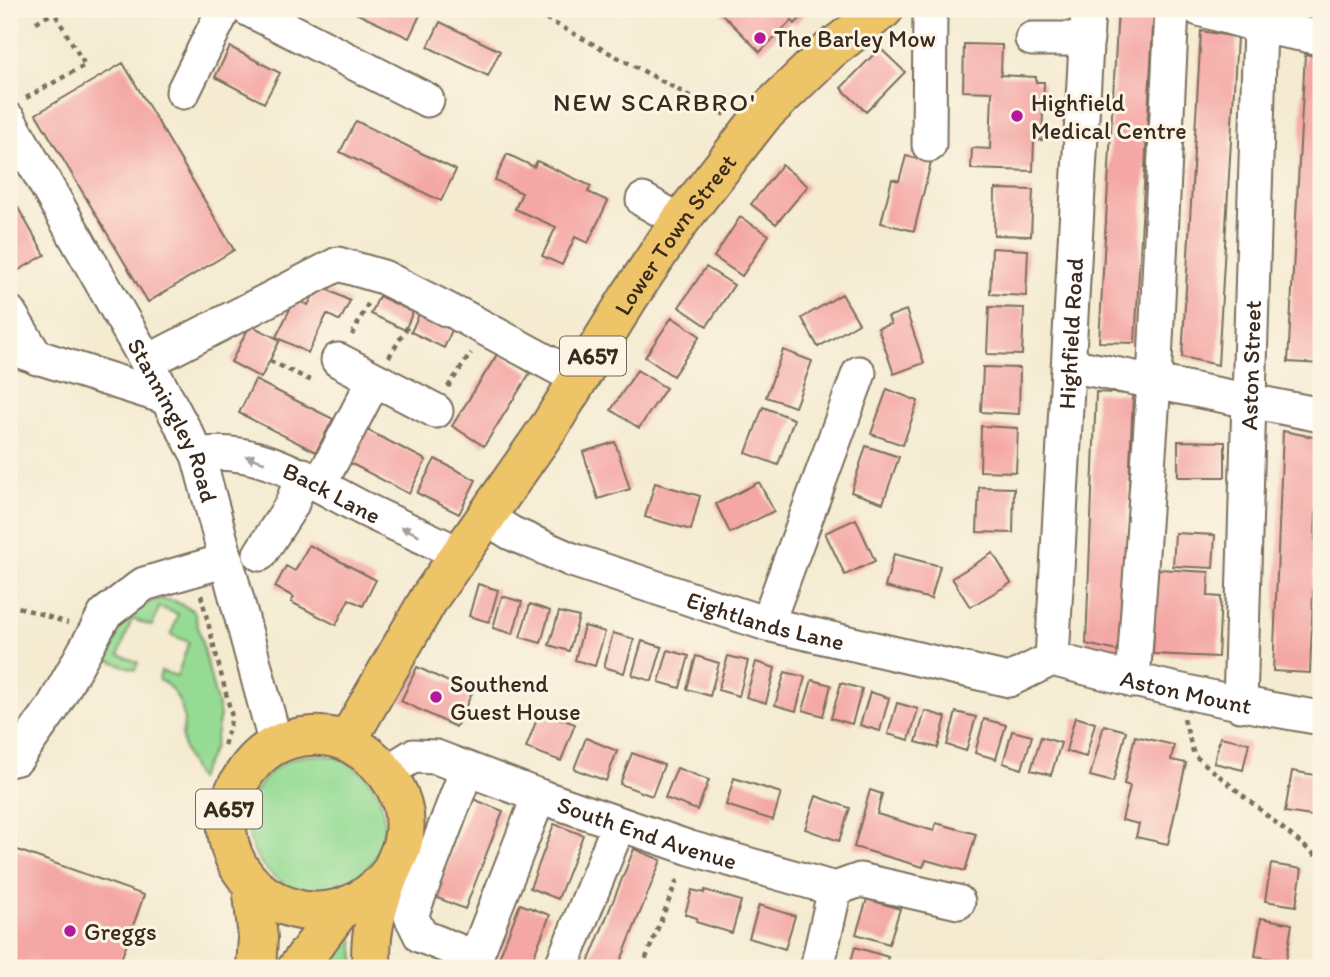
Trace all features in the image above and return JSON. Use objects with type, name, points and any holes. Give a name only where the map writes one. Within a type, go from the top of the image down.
[{"type":"main road","name":"Lower Town Street","points":[[347,741],[422,609],[487,518],[680,221],[750,129],[830,50],[884,9]]},
{"type":"main road","name":"A657","points":[[322,736],[347,741],[371,755],[397,788],[404,823],[403,841],[390,873],[367,897],[341,909],[313,913],[293,909],[273,902],[253,885],[238,866],[229,839],[228,814],[234,791],[249,766],[276,745],[300,737],[322,736]]},
{"type":"main road","points":[[372,968],[371,933],[390,873]]},
{"type":"main road","points":[[253,885],[258,938],[256,968]]},
{"type":"main road","name":"A657","points":[[297,968],[341,909]]},
{"type":"street","points":[[183,92],[224,9]]},
{"type":"street","points":[[248,9],[427,100]]},
{"type":"street","points":[[929,145],[930,9]]},
{"type":"street","points":[[1133,681],[1154,382],[1172,9]]},
{"type":"street","points":[[1199,9],[1260,26],[1321,38]]},
{"type":"street","points":[[1032,39],[1088,24]]},
{"type":"street","name":"Highfield Road","points":[[1052,659],[1088,24]]},
{"type":"street","name":"Aston Street","points":[[1240,705],[1260,26]]},
{"type":"street","name":"Stanningley Road","points":[[15,111],[198,455],[276,745]]},
{"type":"street","points":[[643,200],[680,221]]},
{"type":"street","points":[[147,362],[338,264],[383,277],[579,379]]},
{"type":"street","points":[[9,312],[23,353],[165,397]]},
{"type":"street","points":[[338,360],[436,411]]},
{"type":"street","points":[[1069,365],[1321,415]]},
{"type":"street","points":[[767,624],[859,373]]},
{"type":"street","points":[[260,554],[312,479],[374,380]]},
{"type":"street","name":"Back Lane","points":[[198,455],[235,453],[312,479],[361,508],[460,554]]},
{"type":"street","name":"Eightlands Lane","points":[[487,518],[511,533],[572,560],[767,624],[1009,680],[1052,659]]},
{"type":"street","points":[[9,760],[17,758],[52,709],[105,614],[144,584],[227,560]]},
{"type":"street","name":"Aston Mount","points":[[1052,659],[1176,691],[1321,718]]},
{"type":"street","name":"South End Avenue","points":[[387,772],[405,760],[423,755],[436,757],[690,848],[835,889]]},
{"type":"street","points":[[467,769],[411,916],[421,936],[468,955],[479,949],[539,796]]},
{"type":"street","points":[[561,968],[618,824]]},
{"type":"street","points":[[817,968],[835,889],[860,880],[958,902]]},
{"type":"path","points":[[528,9],[750,129]]},
{"type":"path","points":[[15,111],[85,65],[53,11],[36,22]]},
{"type":"path","points":[[338,360],[383,277]]},
{"type":"path","points":[[374,380],[455,313]]},
{"type":"path","points":[[436,411],[453,378],[455,313]]},
{"type":"path","points":[[270,360],[312,381]]},
{"type":"path","points":[[9,604],[95,632]]},
{"type":"path","points":[[1176,691],[1194,755],[1321,860]]},
{"type":"path","points":[[642,968],[690,848]]},
{"type":"green space","points":[[159,599],[175,601],[194,611],[220,715],[214,747],[198,779],[183,744],[184,721],[180,703],[173,691],[159,680],[161,671],[177,676],[189,642],[171,635],[178,614],[159,607],[152,626],[132,619],[119,655],[138,662],[135,670],[95,655],[115,628],[130,614]]},
{"type":"green space","points":[[316,755],[342,760],[364,775],[379,797],[384,823],[379,849],[364,871],[342,886],[316,891],[290,886],[268,871],[253,849],[248,823],[253,797],[268,775],[290,760]]},
{"type":"green space","points":[[348,931],[352,931],[356,968],[313,968]]},
{"type":"building","points":[[347,9],[412,9],[421,13],[409,38]]},
{"type":"building","name":"The Barley Mow","points":[[725,9],[810,9],[795,24],[792,20],[760,52],[721,13]]},
{"type":"building","points":[[1118,9],[1154,10],[1135,343],[1099,342]]},
{"type":"building","points":[[440,22],[500,51],[488,76],[428,47]]},
{"type":"building","points":[[1201,31],[1237,37],[1218,365],[1182,357]]},
{"type":"building","name":"Highfield Medical Centre","points":[[964,44],[1002,45],[1001,75],[1036,77],[1036,82],[1044,82],[1042,140],[1034,140],[1033,171],[971,169],[972,148],[990,149],[992,92],[963,91]]},
{"type":"building","points":[[230,47],[280,73],[264,103],[215,77]]},
{"type":"building","points":[[880,48],[905,72],[866,112],[841,88]]},
{"type":"building","points":[[1305,54],[1321,58],[1321,364],[1288,362]]},
{"type":"building","points":[[123,63],[234,250],[148,302],[36,114]]},
{"type":"building","points":[[356,121],[456,170],[441,201],[340,152]]},
{"type":"building","points":[[507,154],[534,167],[537,161],[591,186],[588,192],[608,201],[588,243],[575,237],[562,265],[542,256],[556,227],[515,209],[522,193],[495,180]]},
{"type":"building","points":[[906,156],[931,162],[914,231],[881,223],[892,179],[899,181]]},
{"type":"building","points":[[782,165],[808,186],[776,224],[751,204]]},
{"type":"building","points":[[995,189],[1033,190],[1031,236],[994,235]]},
{"type":"building","points":[[9,192],[45,255],[12,274],[9,269]]},
{"type":"building","points":[[740,217],[769,235],[742,276],[714,257]]},
{"type":"building","points":[[992,248],[1028,250],[1026,296],[990,294]]},
{"type":"building","points":[[706,267],[734,285],[707,326],[679,307]]},
{"type":"building","points":[[319,285],[350,301],[340,321],[327,314],[308,353],[276,337],[295,299],[308,305]]},
{"type":"building","points":[[842,294],[859,323],[818,347],[802,318]]},
{"type":"building","points":[[379,296],[413,312],[405,330],[371,314]]},
{"type":"building","points":[[989,307],[1024,308],[1022,355],[987,354]]},
{"type":"building","points":[[906,310],[924,363],[894,374],[878,328],[891,324],[888,317]]},
{"type":"building","points":[[419,314],[452,330],[444,348],[411,332]]},
{"type":"building","points":[[672,317],[700,336],[673,376],[645,357]]},
{"type":"building","points":[[250,325],[280,340],[261,378],[231,362]]},
{"type":"building","points":[[783,350],[812,361],[795,407],[766,397]]},
{"type":"building","points":[[498,353],[530,373],[484,446],[452,426]]},
{"type":"building","points":[[983,367],[1020,368],[1019,414],[981,412]]},
{"type":"building","points":[[637,370],[666,388],[639,428],[611,410]]},
{"type":"building","points":[[255,380],[333,419],[316,452],[239,413]]},
{"type":"building","points":[[887,389],[918,401],[903,445],[871,434]]},
{"type":"building","points":[[1096,392],[1133,394],[1122,652],[1086,644]]},
{"type":"building","points":[[763,407],[794,419],[778,465],[746,453]]},
{"type":"building","points":[[981,426],[1018,428],[1016,472],[980,471]]},
{"type":"building","points":[[367,430],[426,460],[409,494],[350,463]]},
{"type":"building","points":[[1283,431],[1319,438],[1310,673],[1273,671]]},
{"type":"building","points":[[1178,441],[1225,442],[1225,477],[1178,477]]},
{"type":"building","points":[[615,442],[630,489],[598,499],[583,452]]},
{"type":"building","points":[[866,446],[899,457],[883,503],[851,492]]},
{"type":"building","points":[[435,459],[476,480],[459,514],[417,493]]},
{"type":"building","points":[[759,482],[774,511],[730,533],[716,504]]},
{"type":"building","points":[[655,483],[700,496],[691,530],[645,517]]},
{"type":"building","points":[[979,487],[1014,488],[1013,533],[977,532]]},
{"type":"building","points":[[856,519],[875,561],[845,575],[825,533]]},
{"type":"building","points":[[1175,533],[1215,535],[1213,568],[1173,566]]},
{"type":"building","points":[[309,545],[376,580],[363,606],[349,599],[336,625],[291,602],[294,597],[275,587],[286,566],[295,571]]},
{"type":"building","points":[[993,553],[1011,583],[970,607],[952,578]]},
{"type":"building","points":[[894,554],[940,566],[931,599],[885,587]]},
{"type":"building","points":[[1157,569],[1209,572],[1208,596],[1221,597],[1218,657],[1153,654]]},
{"type":"building","points":[[478,584],[498,590],[489,622],[469,616]]},
{"type":"building","points":[[502,596],[522,602],[513,634],[493,628]]},
{"type":"building","points":[[530,604],[550,611],[541,643],[520,637]]},
{"type":"building","points":[[559,612],[579,617],[569,651],[549,645]]},
{"type":"building","points":[[584,626],[605,632],[595,666],[575,660]]},
{"type":"building","points":[[613,633],[634,639],[624,673],[604,667]]},
{"type":"building","points":[[642,641],[662,647],[652,681],[632,675]]},
{"type":"building","points":[[668,650],[689,656],[680,688],[659,682]]},
{"type":"building","points":[[696,656],[719,663],[710,696],[687,689]]},
{"type":"building","points":[[728,656],[748,661],[739,696],[718,690]]},
{"type":"building","points":[[756,662],[775,668],[766,703],[746,697]]},
{"type":"building","name":"Southend Guest House","points":[[417,667],[472,693],[456,727],[401,701]]},
{"type":"building","points":[[785,672],[805,677],[796,711],[775,705]]},
{"type":"building","points":[[812,680],[831,685],[823,716],[803,710]]},
{"type":"building","points":[[841,683],[862,689],[852,724],[831,718]]},
{"type":"building","points":[[870,692],[889,698],[880,731],[860,725]]},
{"type":"building","points":[[897,703],[918,709],[909,740],[888,734]]},
{"type":"building","points":[[540,711],[575,724],[561,761],[526,748]]},
{"type":"building","points":[[925,711],[946,717],[938,748],[916,742]]},
{"type":"building","points":[[956,712],[976,717],[966,751],[947,745]]},
{"type":"building","points":[[1075,717],[1095,723],[1086,757],[1066,751]]},
{"type":"building","points":[[984,719],[1006,725],[996,759],[975,753]]},
{"type":"building","points":[[1104,725],[1126,731],[1113,782],[1090,776]]},
{"type":"building","points":[[1012,731],[1032,736],[1022,769],[1003,763]]},
{"type":"building","points":[[1135,736],[1174,745],[1171,760],[1186,763],[1168,844],[1136,837],[1139,824],[1122,820],[1130,786],[1124,784]]},
{"type":"building","points":[[1041,737],[1061,743],[1051,775],[1031,770]]},
{"type":"building","points":[[1220,737],[1249,743],[1243,770],[1214,763]]},
{"type":"building","points":[[586,738],[617,751],[606,781],[574,769]]},
{"type":"building","points":[[632,753],[664,765],[652,796],[620,784]]},
{"type":"building","points":[[677,768],[709,780],[697,810],[665,798]]},
{"type":"building","points":[[1292,771],[1321,776],[1318,817],[1285,812]]},
{"type":"building","points":[[734,778],[781,793],[773,820],[726,805]]},
{"type":"building","points":[[870,790],[882,794],[877,814],[934,831],[936,823],[976,834],[965,871],[926,860],[923,867],[854,847]]},
{"type":"building","points":[[816,796],[850,808],[839,841],[805,829]]},
{"type":"building","points":[[473,799],[503,811],[465,909],[435,897]]},
{"type":"building","points":[[554,824],[583,835],[558,899],[530,888]]},
{"type":"building","name":"Greggs","points":[[9,847],[144,895],[118,968],[9,968]]},
{"type":"building","points":[[634,849],[661,860],[618,968],[586,968]]},
{"type":"building","points":[[1271,864],[1302,869],[1296,906],[1265,901]]},
{"type":"building","points":[[692,890],[704,893],[705,890],[741,901],[732,933],[696,922],[697,918],[685,914]]},
{"type":"building","points":[[867,899],[900,909],[889,944],[856,934]]},
{"type":"building","points":[[520,904],[550,915],[529,968],[495,968]]},
{"type":"building","points":[[759,905],[795,916],[785,949],[749,938]]},
{"type":"building","points":[[1261,918],[1292,924],[1286,961],[1255,956]]},
{"type":"building","points":[[855,947],[888,957],[885,968],[849,968]]},
{"type":"building","points":[[1097,961],[1099,968],[1074,968]]},
{"type":"place","name":"The Barley Mow","points":[[760,38]]},
{"type":"place","name":"Highfield Medical Centre","points":[[1017,116]]},
{"type":"place","name":"Southend Guest House","points":[[436,697]]},
{"type":"place","name":"Greggs","points":[[70,931]]},
{"type":"district","name":"NEW SCARBRO'","points":[[655,102]]}]
